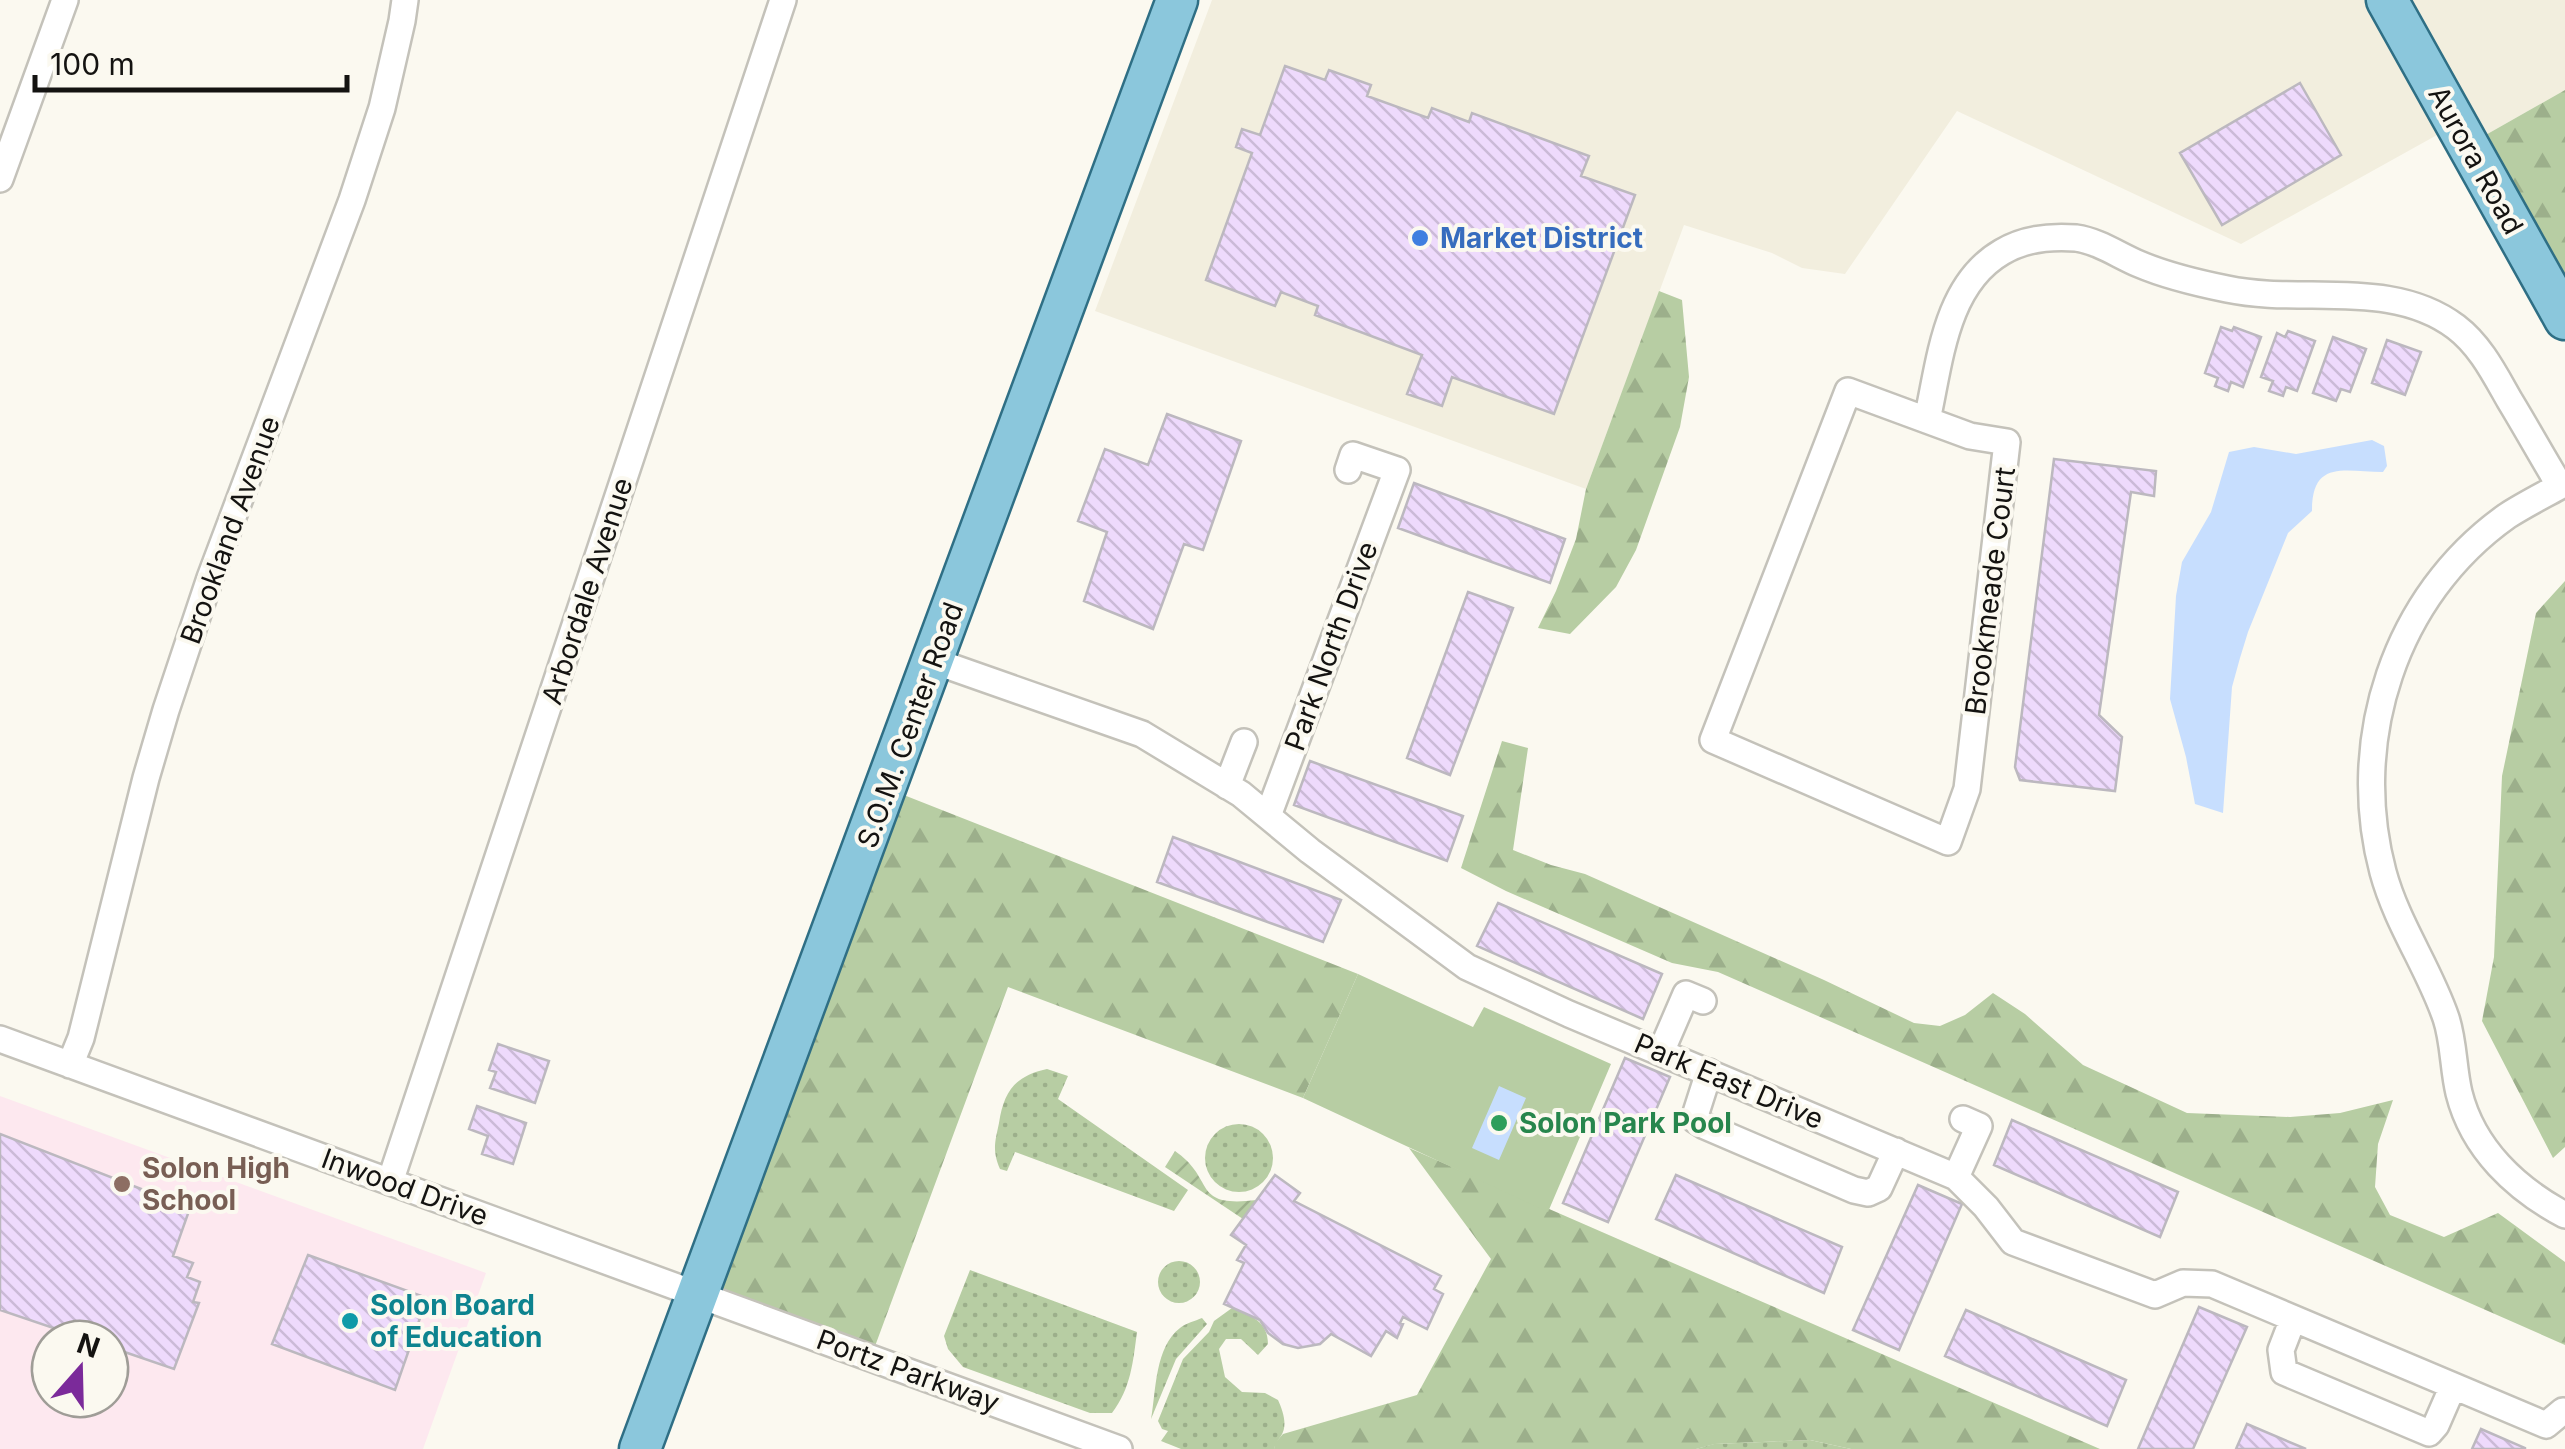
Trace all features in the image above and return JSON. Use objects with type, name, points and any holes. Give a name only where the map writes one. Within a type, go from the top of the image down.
[{"type":"main road","name":"S.O.M. Center Road","points":[[640,1449],[1177,0]]},
{"type":"main road","name":"Aurora Road","points":[[2387,0],[2565,319]]},
{"type":"street","points":[[0,179],[65,0]]},
{"type":"street","name":"Brookland Avenue","points":[[70,1065],[82,1038],[166,710],[210,578],[352,200],[382,108],[405,0]]},
{"type":"street","name":"Arbordale Avenue","points":[[390,1182],[783,0]]},
{"type":"street","points":[[1927,420],[1951,318],[1961,295],[1991,260],[2014,246],[2048,237],[2086,240],[2155,270],[2232,290],[2390,300],[2415,306],[2440,316],[2480,351],[2563,482],[2489,531],[2445,575],[2421,607],[2384,687],[2370,770],[2371,802],[2375,838],[2395,910],[2433,982],[2448,1024],[2460,1097],[2470,1122],[2490,1154],[2516,1184],[2565,1215]]},
{"type":"street","name":"Brookmeade Court","points":[[1848,391],[1927,420],[1970,436],[2007,442],[1967,789],[1948,842],[1713,740],[1848,391]]},
{"type":"street","name":"Park North Drive","points":[[1268,816],[1397,470],[1353,455],[1348,470]]},
{"type":"street","name":"Park East Drive","points":[[934,662],[1142,734],[1227,786],[1467,967],[1568,1014],[1956,1177],[2013,1242],[2154,1295],[2216,1274],[2293,1318],[2326,1321],[2464,1383],[2554,1418]]},
{"type":"street","points":[[1227,786],[1244,742]]},
{"type":"street","points":[[1660,1052],[1686,994],[1703,1001]]},
{"type":"street","name":"Inwood Drive","points":[[0,1039],[697,1293]]},
{"type":"street","points":[[1709,1072],[1694,1119],[1854,1190],[1868,1192],[1878,1188],[1896,1151]]},
{"type":"street","points":[[1956,1177],[1979,1126],[1964,1119]]},
{"type":"street","name":"Portz Parkway","points":[[697,1293],[1119,1449]]},
{"type":"street","points":[[2293,1318],[2281,1350],[2284,1372],[2429,1432],[2464,1383]]},
{"type":"shaded area","points":[[1212,0],[2565,0],[2565,90],[2468,145],[2455,125],[2241,244],[1957,111],[1845,274],[1802,268],[1772,253],[1684,225],[1586,489],[1095,311]]},
{"type":"shaded area","name":"Solon High School","points":[[0,1096],[486,1273],[423,1449],[0,1449]]},
{"type":"green space","points":[[2565,90],[2565,319],[2468,145]]},
{"type":"green space","points":[[1659,291],[1682,300],[1689,377],[1680,427],[1636,550],[1616,587],[1570,634],[1538,628],[1576,539],[1586,489]]},
{"type":"green space","points":[[2565,581],[2565,1147],[2553,1158],[2482,1021],[2494,957],[2502,776],[2536,613]]},
{"type":"green space","points":[[1502,741],[1528,748],[1513,850],[1585,874],[1914,1023],[1940,1026],[1965,1015],[1993,993],[2025,1014],[2083,1065],[2187,1113],[2290,1117],[2340,1113],[2393,1100],[2378,1144],[2375,1187],[2390,1215],[2444,1237],[2498,1213],[2565,1262],[2565,1345],[1718,972],[1672,963],[1461,868]]},
{"type":"green space","points":[[886,788],[1358,974],[1303,1098],[1008,987],[871,1357],[697,1293]]},
{"type":"green space","points":[[1358,974],[1473,1027],[1484,1007],[1611,1064],[1548,1212],[1303,1098]]},
{"type":"green space","points":[[1047,1069],[1068,1076],[1058,1099],[1188,1190],[1174,1211],[1015,1152],[1007,1171],[1000,1169],[995,1141],[1008,1094],[1019,1081]]},
{"type":"green space","points":[[1239,1124],[1252,1126],[1263,1134],[1271,1145],[1271,1171],[1263,1182],[1252,1190],[1239,1192],[1226,1190],[1215,1182],[1207,1171],[1205,1158],[1207,1145],[1215,1134],[1226,1126]]},
{"type":"green space","points":[[1409,1148],[2100,1449],[1851,1449],[1810,1440],[1715,1444],[1696,1449],[1274,1449],[1283,1434],[1417,1395],[1491,1259]]},
{"type":"green space","points":[[1175,1151],[1213,1196],[1222,1200],[1257,1200],[1243,1219],[1165,1167]]},
{"type":"green space","points":[[1179,1261],[1194,1267],[1200,1282],[1194,1297],[1179,1303],[1164,1297],[1158,1282],[1164,1267]]},
{"type":"green space","points":[[970,1270],[1137,1332],[1127,1384],[1112,1413],[1090,1413],[963,1367],[948,1349],[944,1336]]},
{"type":"green space","points":[[1232,1308],[1261,1324],[1268,1344],[1258,1355],[1241,1339],[1226,1339],[1219,1349],[1225,1377],[1242,1392],[1265,1393],[1278,1400],[1284,1423],[1281,1436],[1274,1449],[1181,1449],[1161,1441],[1168,1431],[1158,1421],[1183,1359],[1209,1332],[1214,1321]]},
{"type":"green space","points":[[1202,1318],[1207,1324],[1176,1359],[1151,1419],[1158,1370],[1166,1346],[1180,1328]]},
{"type":"green space","points":[[1810,1440],[1851,1449],[1696,1449],[1714,1444]]},
{"type":"water","points":[[2372,440],[2384,446],[2387,466],[2383,472],[2344,471],[2324,476],[2313,494],[2312,511],[2288,533],[2248,632],[2232,687],[2223,813],[2195,804],[2170,699],[2176,596],[2182,562],[2211,512],[2229,452],[2254,447],[2296,454]]},
{"type":"water","name":"Solon Park Pool","points":[[1499,1086],[1526,1098],[1499,1160],[1472,1148]]},
{"type":"building","name":"Market District","points":[[1285,66],[1325,80],[1329,70],[1371,85],[1367,96],[1428,118],[1432,108],[1469,122],[1472,113],[1589,156],[1581,176],[1635,195],[1554,414],[1452,377],[1442,406],[1407,394],[1422,355],[1315,315],[1318,306],[1281,292],[1275,306],[1206,280],[1252,153],[1236,147],[1242,129],[1260,135]]},
{"type":"building","points":[[2300,83],[2341,155],[2222,225],[2180,153]]},
{"type":"building","points":[[2221,327],[2232,331],[2234,327],[2261,337],[2243,387],[2231,382],[2228,391],[2215,386],[2218,378],[2205,373]]},
{"type":"building","points":[[2288,331],[2315,341],[2297,391],[2286,387],[2283,396],[2269,391],[2273,381],[2261,377],[2277,333],[2285,337]]},
{"type":"building","points":[[2333,337],[2366,349],[2350,392],[2341,389],[2336,401],[2313,393]]},
{"type":"building","points":[[2387,340],[2421,352],[2405,395],[2372,383]]},
{"type":"building","points":[[1167,414],[1241,441],[1203,550],[1184,544],[1153,629],[1084,601],[1107,532],[1078,521],[1105,449],[1148,465]]},
{"type":"building","points":[[2054,459],[2156,471],[2154,496],[2131,492],[2099,715],[2122,737],[2115,791],[2020,780],[2015,767]]},
{"type":"building","points":[[1414,483],[1565,539],[1550,583],[1398,528]]},
{"type":"building","points":[[1468,592],[1513,608],[1450,775],[1407,758]]},
{"type":"building","points":[[1310,761],[1463,816],[1447,861],[1294,805]]},
{"type":"building","points":[[1173,837],[1341,900],[1323,942],[1157,882]]},
{"type":"building","points":[[1498,903],[1662,974],[1643,1019],[1477,946]]},
{"type":"building","points":[[498,1044],[549,1061],[535,1103],[490,1088],[496,1072],[489,1070]]},
{"type":"building","points":[[1625,1058],[1670,1077],[1608,1222],[1563,1203]]},
{"type":"building","points":[[477,1106],[526,1123],[513,1164],[482,1154],[488,1136],[469,1129]]},
{"type":"building","points":[[2012,1120],[2178,1192],[2160,1237],[1994,1165]]},
{"type":"building","points":[[0,1134],[190,1208],[173,1256],[193,1263],[187,1277],[200,1282],[193,1302],[199,1303],[174,1369],[130,1354],[130,1319],[30,1320],[0,1310]]},
{"type":"building","points":[[1275,1175],[1300,1193],[1294,1201],[1441,1276],[1434,1289],[1443,1294],[1427,1329],[1403,1317],[1397,1338],[1386,1331],[1371,1356],[1331,1334],[1320,1344],[1298,1348],[1283,1344],[1268,1333],[1260,1320],[1224,1304],[1244,1263],[1237,1260],[1246,1245],[1231,1235]]},
{"type":"building","points":[[1676,1175],[1842,1247],[1824,1293],[1656,1219]]},
{"type":"building","points":[[1918,1185],[1962,1204],[1899,1350],[1853,1330]]},
{"type":"building","name":"Solon Board of Education","points":[[308,1255],[427,1298],[395,1390],[272,1344]]},
{"type":"building","points":[[2199,1307],[2247,1327],[2193,1449],[2138,1449]]},
{"type":"building","points":[[1966,1310],[2126,1380],[2107,1426],[1945,1356]]},
{"type":"building","points":[[2247,1424],[2306,1449],[2236,1449]]},
{"type":"building","points":[[2481,1429],[2525,1448],[2525,1449],[2472,1449]]},
{"type":"place","name":"Market District","points":[[1420,238]]},
{"type":"place","name":"Solon Park Pool","points":[[1499,1123]]},
{"type":"place","name":"Solon High School","points":[[122,1184]]},
{"type":"place","name":"Solon Board of Education","points":[[350,1321]]}]
